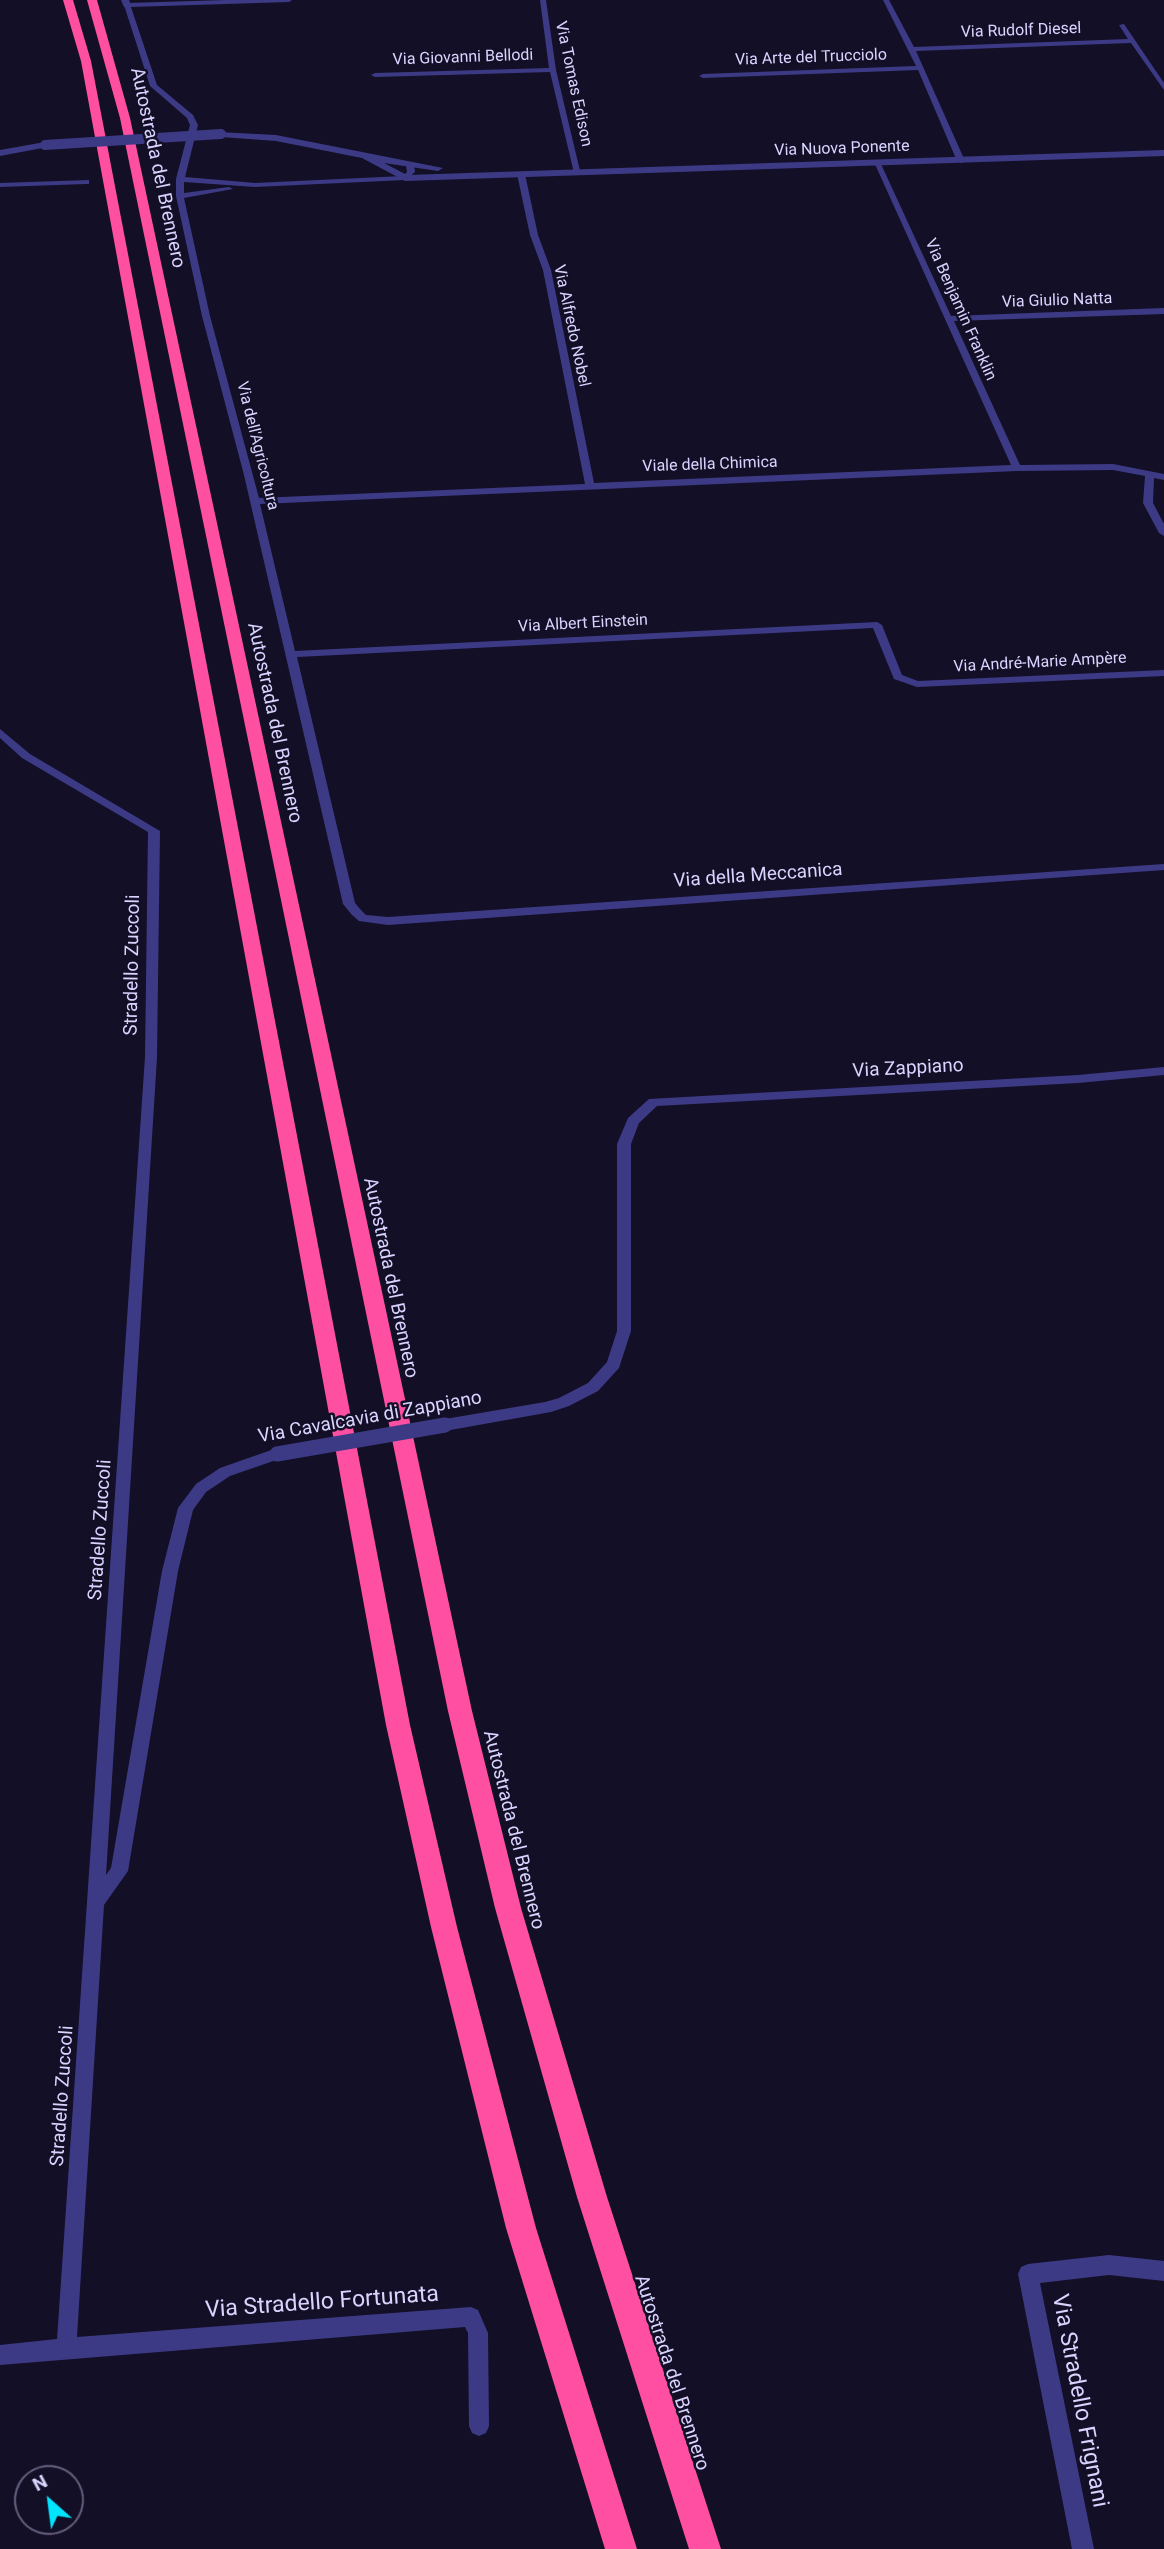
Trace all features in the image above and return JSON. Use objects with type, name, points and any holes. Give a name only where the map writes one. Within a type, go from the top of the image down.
[{"type":"highway","points":[[68,0],[86,61],[108,174],[398,1725],[444,1927],[521,2228],[621,2549]]},
{"type":"highway","name":"Autostrada del Brennero","points":[[92,0],[107,46],[130,144],[408,1476],[466,1737],[508,1908],[592,2197],[705,2549]]},
{"type":"street","points":[[126,2],[289,0]]},
{"type":"street","name":"Via Tomas Edison","points":[[543,0],[553,70],[578,173]]},
{"type":"street","points":[[886,0],[912,49],[961,161]]},
{"type":"street","name":"Via dell'Agricoltura","points":[[126,2],[155,86],[193,122],[193,137],[180,180],[180,196],[206,316],[255,501],[349,904],[356,912]]},
{"type":"street","points":[[1122,25],[1130,35],[1130,41],[1164,88]]},
{"type":"street","name":"Via Rudolf Diesel","points":[[912,49],[1130,41]]},
{"type":"street","name":"Via Arte del Trucciolo","points":[[703,76],[920,68]]},
{"type":"street","name":"Via Giovanni Bellodi","points":[[375,75],[553,70]]},
{"type":"street","name":"Via Nuova Ponente","points":[[0,153],[46,145],[155,136],[221,134],[276,138],[452,173]]},
{"type":"street","name":"Via Nuova Ponente","points":[[255,185],[405,178],[452,173],[578,173],[1164,153]]},
{"type":"street","points":[[366,157],[405,178],[411,172],[410,165]]},
{"type":"street","points":[[346,180],[370,170],[372,162],[366,157]]},
{"type":"street","name":"Via Benjamin Franklin","points":[[877,164],[951,319],[1017,468]]},
{"type":"street","name":"Via Alfredo Nobel","points":[[521,174],[534,235],[547,270],[590,485]]},
{"type":"street","points":[[180,180],[255,185]]},
{"type":"street","points":[[0,185],[86,182]]},
{"type":"street","points":[[180,196],[255,185]]},
{"type":"street","name":"Via Giulio Natta","points":[[951,319],[1164,311]]},
{"type":"street","name":"Viale della Chimica","points":[[255,501],[1017,468],[1113,467],[1164,477]]},
{"type":"street","points":[[1150,474],[1148,503],[1164,533]]},
{"type":"street","name":"Via Albert Einstein","points":[[291,654],[877,625],[898,677],[917,684]]},
{"type":"street","name":"Via André-Marie Ampère","points":[[917,684],[1164,673]]},
{"type":"street","name":"Stradello Zuccoli","points":[[0,732],[26,756],[154,831],[151,1056],[66,2348]]},
{"type":"street","name":"Via della Meccanica","points":[[356,912],[363,918],[388,921],[1164,867]]},
{"type":"street","name":"Via Zappiano","points":[[654,1102],[1078,1079],[1164,1071]]},
{"type":"street","name":"Via Cavalcavia di Zappiano","points":[[95,1903],[119,1871],[167,1584],[176,1539],[186,1508],[201,1488],[225,1472],[277,1454],[546,1409],[593,1387],[614,1364],[624,1331],[624,1144],[633,1121],[654,1102]]},
{"type":"street","name":"Via Stradello Frignani","points":[[1083,2549],[1028,2274],[1109,2265],[1164,2270]]},
{"type":"street","name":"Via Stradello Fortunata","points":[[66,2348],[471,2317],[478,2333],[479,2426]]},
{"type":"street","points":[[0,2355],[66,2348]]}]
